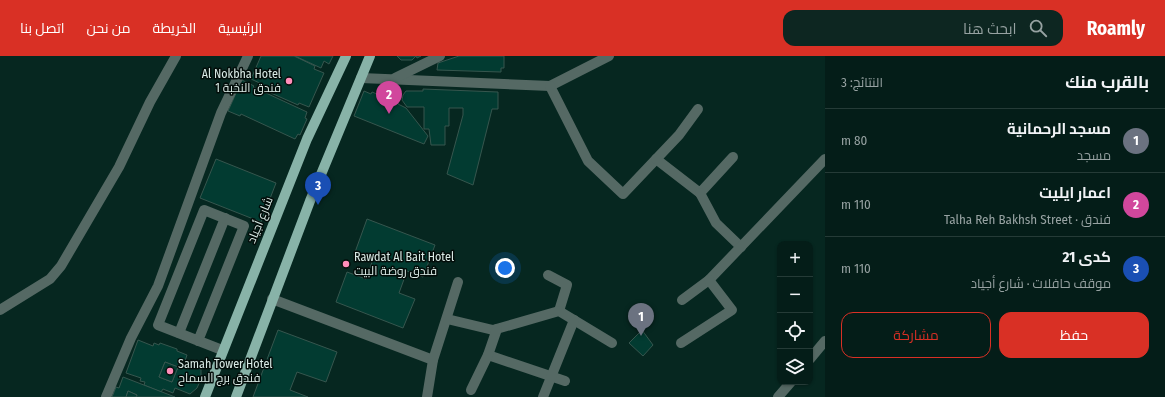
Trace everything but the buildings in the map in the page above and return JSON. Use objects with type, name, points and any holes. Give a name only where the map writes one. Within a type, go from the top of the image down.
[{"type":"main road","name":"شارع أجياد","points":[[205,397],[222,350],[307,139],[346,56]]},
{"type":"main road","points":[[236,397],[272,299],[370,56]]},
{"type":"street","points":[[0,310],[50,279],[61,266],[119,167],[150,102],[176,56]]},
{"type":"street","points":[[106,397],[131,338],[158,286],[220,113],[248,56]]},
{"type":"street","points":[[394,79],[440,56]]},
{"type":"street","points":[[360,78],[550,86],[609,56]]},
{"type":"street","points":[[550,86],[588,160],[623,194],[679,135],[698,109]]},
{"type":"street","points":[[700,193],[733,157]]},
{"type":"street","points":[[656,159],[700,193],[716,223],[741,247]]},
{"type":"street","points":[[682,300],[709,280],[825,159]]},
{"type":"street","points":[[198,341],[244,226],[204,210],[158,325],[198,341],[222,350]]},
{"type":"street","points":[[179,333],[225,218]]},
{"type":"street","points":[[548,275],[567,286],[559,311]]},
{"type":"street","points":[[680,343],[732,310],[709,280]]},
{"type":"street","points":[[427,397],[433,360],[458,282]]},
{"type":"street","points":[[272,299],[433,360]]},
{"type":"street","points":[[447,319],[493,330],[559,311],[612,343]]},
{"type":"street","points":[[543,397],[574,320]]},
{"type":"street","points":[[471,390],[488,355],[497,329]]},
{"type":"street","points":[[813,355],[825,341]]},
{"type":"street","points":[[488,355],[565,381]]},
{"type":"street","points":[[778,397],[788,385]]},
{"type":"place","name":"Al Nokbha Hotel 1 فندق النخبة","points":[[289,81]]},
{"type":"place","name":"اعمار ايليت","points":[[389,114]]},
{"type":"place","name":"كدى 21","points":[[318,205]]},
{"type":"place","name":"Rawdat Al Bait Hotel فندق روضة البيت","points":[[346,264]]},
{"type":"place","name":"مسجد الرحمانية","points":[[641,336]]},
{"type":"place","name":"Samah Tower Hotel فندق برج السماح","points":[[170,371]]}]
